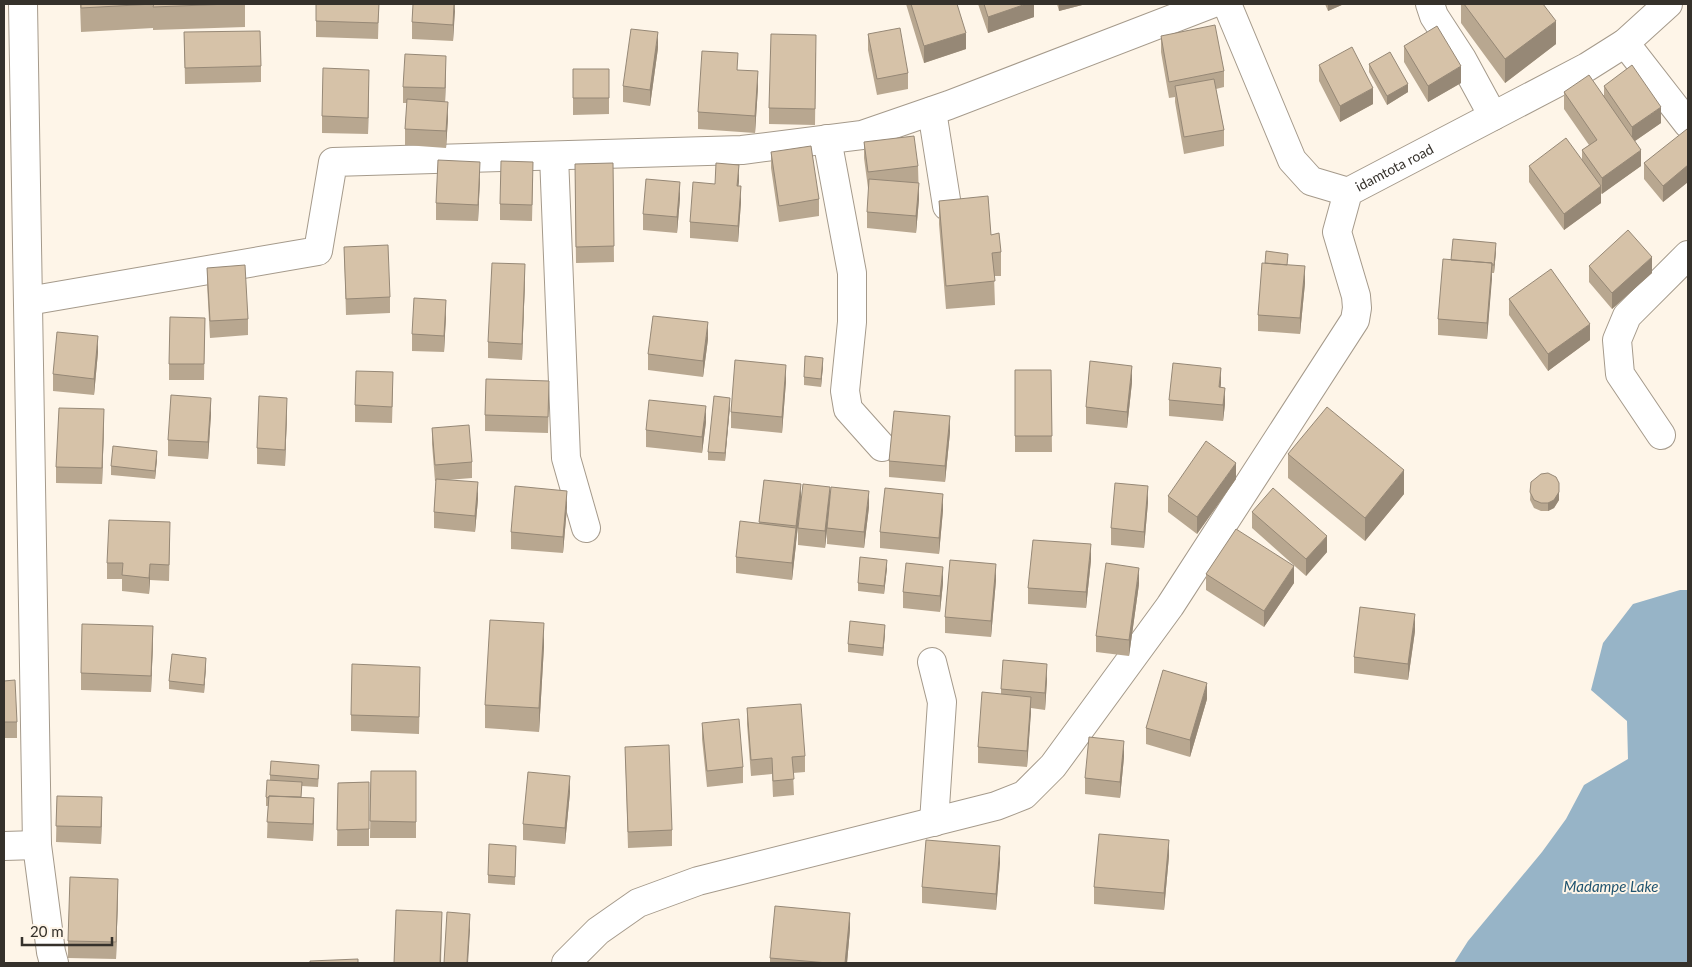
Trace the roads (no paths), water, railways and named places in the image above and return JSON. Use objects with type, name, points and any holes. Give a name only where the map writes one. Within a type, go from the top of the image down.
[{"type":"street","points":[[23,4],[37,845],[54,963]]},
{"type":"street","points":[[28,301],[318,251],[333,162],[742,150],[862,135],[932,111],[1211,4]]},
{"type":"street","points":[[1227,4],[1292,160],[1311,181],[1348,192]]},
{"type":"street","points":[[1430,4],[1434,16],[1462,59],[1493,116]]},
{"type":"street","name":"idamtota road","points":[[566,963],[598,932],[638,903],[698,881],[996,806],[1024,794],[1053,766],[1170,606],[1355,320],[1356,296],[1337,232],[1348,192],[1587,67],[1625,42],[1668,4]]},
{"type":"street","points":[[1625,42],[1688,124]]},
{"type":"street","points":[[932,111],[946,206]]},
{"type":"street","points":[[827,139],[852,273],[852,322],[845,391],[846,400],[848,409],[882,447]]},
{"type":"street","points":[[554,156],[566,458],[586,528]]},
{"type":"street","points":[[1661,436],[1620,374],[1617,340],[1627,316],[1688,255]]},
{"type":"street","points":[[932,662],[942,702],[934,822]]},
{"type":"street","points":[[4,846],[37,845]]},
{"type":"water","name":"Madampe Lake","points":[[1680,590],[1688,590],[1688,963],[1454,963],[1468,941],[1542,852],[1566,819],[1584,785],[1628,759],[1627,721],[1591,690],[1603,643],[1633,604]]}]
